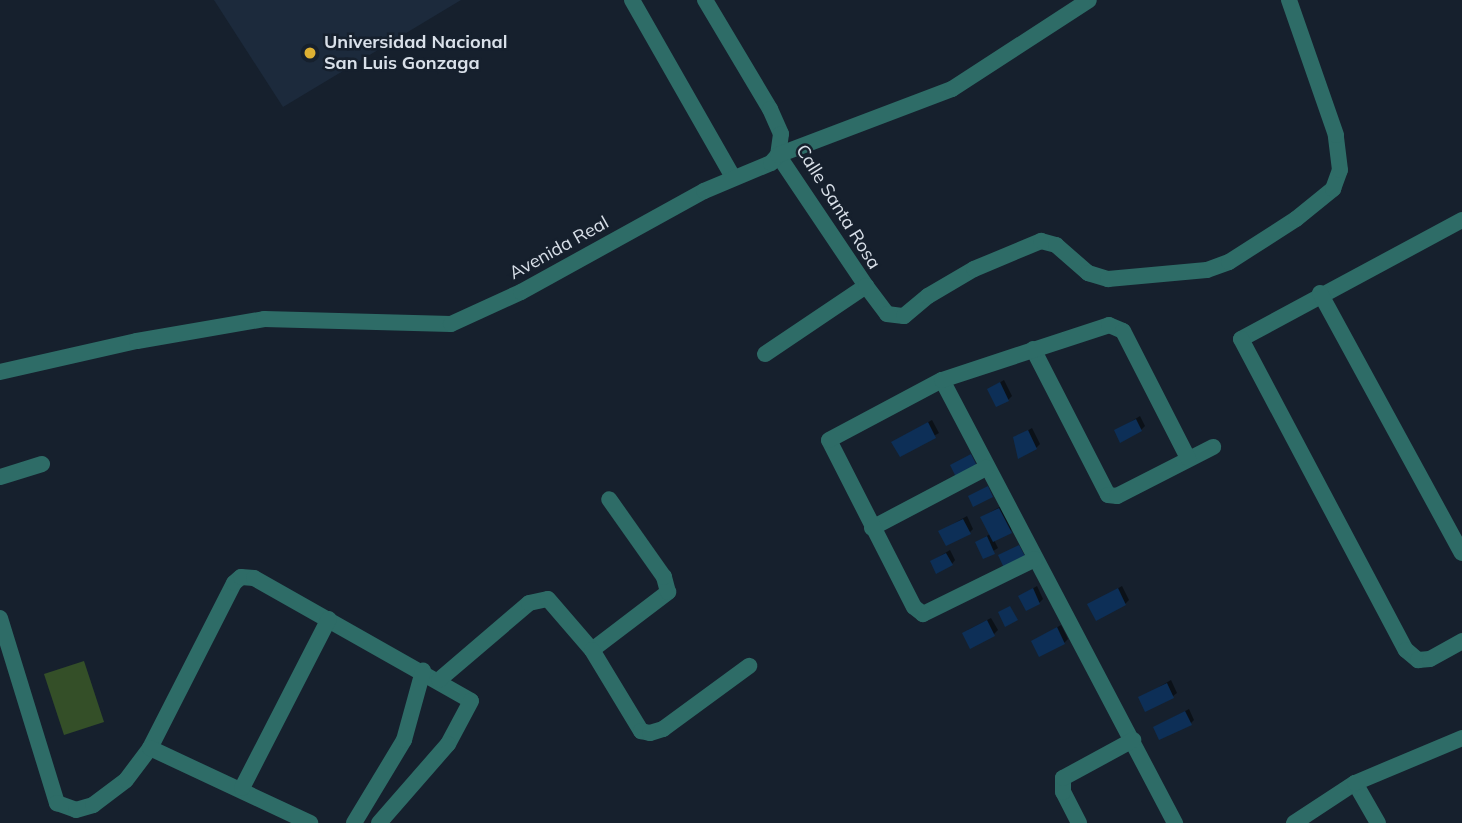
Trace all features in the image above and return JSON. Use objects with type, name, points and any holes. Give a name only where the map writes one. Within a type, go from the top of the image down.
[{"type":"street","points":[[632,0],[733,177]]},
{"type":"street","name":"Calle Santa Rosa","points":[[705,0],[770,109],[781,134],[778,155],[887,314],[904,316],[928,296],[974,270],[1041,241],[1056,245],[1099,279],[1207,270],[1229,262],[1296,219],[1333,189],[1339,170],[1336,135],[1289,0]]},
{"type":"street","name":"Avenida Real","points":[[0,372],[137,341],[264,319],[451,324],[521,292],[733,177],[771,163],[778,155],[952,89],[1089,0]]},
{"type":"street","points":[[1462,220],[1320,293],[1241,339],[1246,354],[1406,650],[1418,660],[1430,659],[1462,641]]},
{"type":"street","points":[[765,355],[866,286]]},
{"type":"street","points":[[1320,293],[1462,553]]},
{"type":"street","points":[[1035,559],[923,614],[914,607],[829,440],[942,380],[1032,349],[1118,326],[1188,458]]},
{"type":"street","points":[[1032,349],[1108,495],[1116,496],[1213,447]]},
{"type":"street","points":[[942,380],[1173,819],[1156,823]]},
{"type":"street","points":[[0,477],[42,464]]},
{"type":"street","points":[[872,528],[986,468]]},
{"type":"street","points":[[592,650],[668,592],[664,577],[609,499]]},
{"type":"street","points":[[0,618],[4,645],[57,803],[67,810],[93,805],[126,780],[150,748],[241,577],[254,578],[439,680],[471,701],[448,744],[379,823]]},
{"type":"street","points":[[439,680],[529,603],[548,599],[592,650],[641,731],[650,733],[663,729],[750,666]]},
{"type":"street","points":[[242,788],[329,619]]},
{"type":"street","points":[[354,823],[404,740],[413,720],[423,671]]},
{"type":"street","points":[[1294,823],[1355,783],[1462,738]]},
{"type":"street","points":[[1079,823],[1063,792],[1063,778],[1133,740]]},
{"type":"street","points":[[150,748],[242,788],[310,823]]},
{"type":"street","points":[[1355,783],[1378,823]]},
{"type":"shaded area","name":"Universidad Nacional San Luis Gonzaga","points":[[214,0],[461,0],[283,107]]},
{"type":"green space","points":[[84,661],[104,722],[64,735],[44,674]]},
{"type":"building","points":[[1000,382],[1009,401],[996,407],[987,389]]},
{"type":"building","points":[[1136,419],[1142,431],[1120,443],[1114,430]]},
{"type":"building","points":[[928,422],[936,438],[900,457],[891,442]]},
{"type":"building","points":[[1028,430],[1037,449],[1018,459],[1013,437]]},
{"type":"building","points":[[971,454],[977,466],[956,477],[950,465]]},
{"type":"building","points":[[988,486],[993,497],[973,507],[968,496]]},
{"type":"building","points":[[999,508],[1012,533],[993,542],[980,517]]},
{"type":"building","points":[[963,519],[971,534],[946,546],[938,531]]},
{"type":"building","points":[[987,536],[995,554],[983,559],[975,542]]},
{"type":"building","points":[[1019,545],[1026,558],[1004,568],[998,555]]},
{"type":"building","points":[[946,553],[953,565],[936,574],[930,561]]},
{"type":"building","points":[[1033,588],[1040,604],[1026,611],[1018,596]]},
{"type":"building","points":[[1118,588],[1126,605],[1096,621],[1087,604]]},
{"type":"building","points":[[1010,606],[1018,620],[1005,627],[998,612]]},
{"type":"building","points":[[987,620],[995,636],[970,649],[962,633]]},
{"type":"building","points":[[1057,627],[1065,644],[1039,657],[1031,641]]},
{"type":"building","points":[[1167,683],[1174,698],[1145,712],[1138,697]]},
{"type":"building","points":[[1185,711],[1192,725],[1159,740],[1153,727]]},
{"type":"place","name":"Universidad Nacional San Luis Gonzaga","points":[[310,53]]}]
